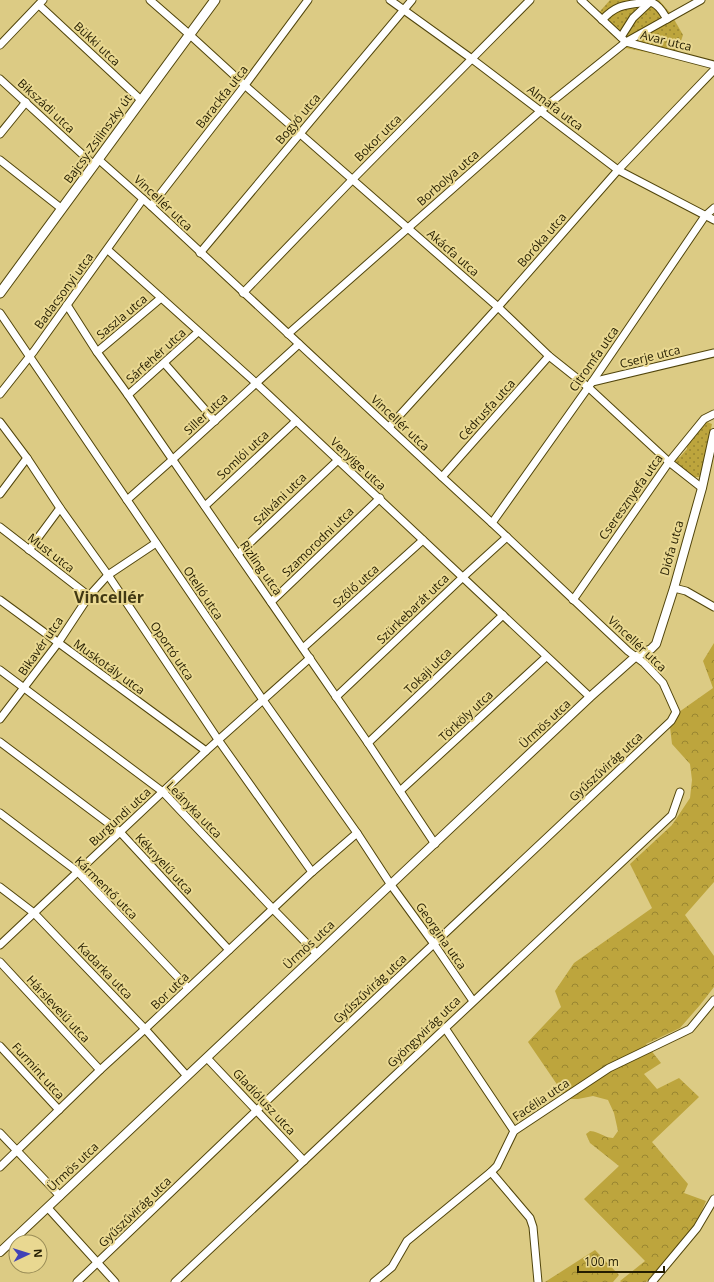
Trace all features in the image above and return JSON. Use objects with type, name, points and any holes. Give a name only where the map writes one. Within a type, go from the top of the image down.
[{"type":"main road","name":"Bajcsy-Zsilinszky út","points":[[0,293],[215,0]]},
{"type":"street","name":"Akácfa utca","points":[[150,0],[190,34],[245,86],[498,307],[550,356],[590,385],[669,462],[702,488]]},
{"type":"street","name":"Barackfa utca","points":[[151,206],[245,86],[308,0]]},
{"type":"street","name":"Almafa utca","points":[[390,0],[472,59],[618,170],[714,220]]},
{"type":"street","name":"Bogyó utca","points":[[200,252],[412,0]]},
{"type":"street","name":"Bokor utca","points":[[244,293],[352,180],[530,0]]},
{"type":"street","name":"Avar utca","points":[[581,0],[624,40],[714,65]]},
{"type":"street","points":[[624,40],[667,20],[701,0]]},
{"type":"street","points":[[602,20],[614,9],[619,7],[650,1],[662,10],[667,20]]},
{"type":"street","name":"Borbolya utca","points":[[288,334],[541,111],[624,40],[633,18],[650,1]]},
{"type":"street","points":[[0,45],[41,2]]},
{"type":"street","name":"Bükki utca","points":[[41,2],[141,100]]},
{"type":"street","name":"Boróka utca","points":[[389,427],[498,307],[618,170],[714,70]]},
{"type":"street","name":"Bikszádi utca","points":[[0,79],[96,162]]},
{"type":"street","points":[[0,134],[26,102]]},
{"type":"street","points":[[0,160],[62,209]]},
{"type":"street","name":"Vincellér utca","points":[[96,162],[151,206],[573,600],[644,663],[663,683],[676,712]]},
{"type":"street","name":"Badacsonyi utca","points":[[0,394],[30,357],[143,199]]},
{"type":"street","name":"Citromfa utca","points":[[492,523],[590,385],[705,216],[714,208]]},
{"type":"street","name":"Venyige utca","points":[[108,250],[256,383],[380,498],[422,540],[590,698]]},
{"type":"street","name":"Saszla utca","points":[[97,352],[161,298]]},
{"type":"street","name":"Rizling utca","points":[[67,305],[97,352],[310,658],[435,844]]},
{"type":"street","name":"Otelló utca","points":[[0,313],[263,700],[357,833],[391,885]]},
{"type":"street","name":"Sárfehér utca","points":[[128,395],[165,364],[198,332]]},
{"type":"street","name":"Siller utca","points":[[127,500],[299,344]]},
{"type":"street","name":"Cserje utca","points":[[590,385],[714,353]]},
{"type":"street","name":"Cédrusfa utca","points":[[442,477],[550,356]]},
{"type":"street","points":[[165,364],[215,421]]},
{"type":"street","name":"Cseresznyefa utca","points":[[573,600],[669,462],[704,419],[714,414]]},
{"type":"street","name":"Somlói utca","points":[[205,506],[296,421]]},
{"type":"street","name":"Oportó utca","points":[[0,422],[108,575],[219,741],[312,872]]},
{"type":"street","name":"Diófa utca","points":[[636,657],[651,649],[656,644],[674,588],[702,488],[714,433]]},
{"type":"street","points":[[0,494],[26,458]]},
{"type":"street","name":"Szilváni utca","points":[[238,554],[338,460]]},
{"type":"street","name":"Szamorodni utca","points":[[271,602],[380,498]]},
{"type":"street","points":[[29,550],[60,508]]},
{"type":"street","name":"Must utca","points":[[0,527],[89,596]]},
{"type":"street","name":"Szürkebarát utca","points":[[336,697],[507,537]]},
{"type":"street","name":"Szőlő utca","points":[[303,648],[422,540]]},
{"type":"street","name":"Bikavér utca","points":[[0,719],[58,643],[89,596],[108,575],[156,543]]},
{"type":"street","points":[[674,588],[686,591],[714,607]]},
{"type":"street","name":"Muskotály utca","points":[[0,600],[206,751]]},
{"type":"street","name":"Tokaji utca","points":[[368,743],[503,615]]},
{"type":"street","name":"Törköly utca","points":[[400,791],[546,657]]},
{"type":"street","name":"Ürmös utca","points":[[0,1252],[590,698],[636,657]]},
{"type":"street","name":"Burgundi utca","points":[[0,945],[206,751],[219,741],[310,658]]},
{"type":"street","name":"Leányka utca","points":[[0,670],[163,792],[317,954]]},
{"type":"street","name":"Gyűszűvirág utca","points":[[78,1282],[257,1110],[671,721],[676,712]]},
{"type":"street","name":"Kéknyelű utca","points":[[0,742],[120,832],[229,950]]},
{"type":"street","name":"Gyöngyvirág utca","points":[[175,1282],[672,815],[680,792]]},
{"type":"street","name":"Kármentő utca","points":[[0,814],[78,872],[188,988]]},
{"type":"street","name":"Bor utca","points":[[0,1167],[100,1070],[312,872],[357,833]]},
{"type":"street","name":"Georgina utca","points":[[391,885],[473,1001]]},
{"type":"street","name":"Kadarka utca","points":[[0,888],[34,913],[145,1029],[187,1076]]},
{"type":"street","name":"Hárslevelű utca","points":[[0,962],[100,1070]]},
{"type":"street","name":"Facélia utca","points":[[374,1282],[392,1267],[407,1241],[497,1166],[514,1131],[609,1068],[690,1030],[714,1000]]},
{"type":"street","points":[[445,1028],[514,1131]]},
{"type":"street","name":"Furmint utca","points":[[0,1046],[59,1110]]},
{"type":"street","name":"Gladiólusz utca","points":[[207,1058],[304,1161]]},
{"type":"street","points":[[0,1133],[60,1196]]},
{"type":"street","points":[[491,1172],[530,1218],[533,1227],[538,1282]]},
{"type":"street","points":[[652,1282],[697,1228],[714,1199]]},
{"type":"street","points":[[48,1208],[115,1282]]},
{"type":"green space","points":[[610,0],[659,0],[671,14],[683,35],[675,58],[626,48],[594,18]]},
{"type":"green space","points":[[707,422],[712,424],[700,477],[693,477],[677,464],[675,460],[687,449],[687,444]]},
{"type":"green space","points":[[714,643],[714,882],[685,915],[714,956],[714,987],[680,1028],[646,1044],[661,1063],[644,1074],[657,1089],[679,1078],[699,1097],[652,1142],[688,1184],[684,1193],[706,1201],[695,1227],[646,1282],[621,1282],[620,1281],[645,1261],[584,1199],[619,1166],[590,1143],[586,1134],[590,1131],[613,1138],[618,1131],[614,1113],[608,1100],[593,1096],[578,1099],[567,1099],[528,1042],[561,1007],[555,991],[574,963],[652,908],[630,864],[672,825],[690,798],[692,780],[690,764],[672,744],[670,727],[679,712],[713,688],[703,661]]},
{"type":"green space","points":[[595,1250],[619,1275],[613,1282],[545,1282]]},
{"type":"district","name":"Vincellér","points":[[109,597]]}]
